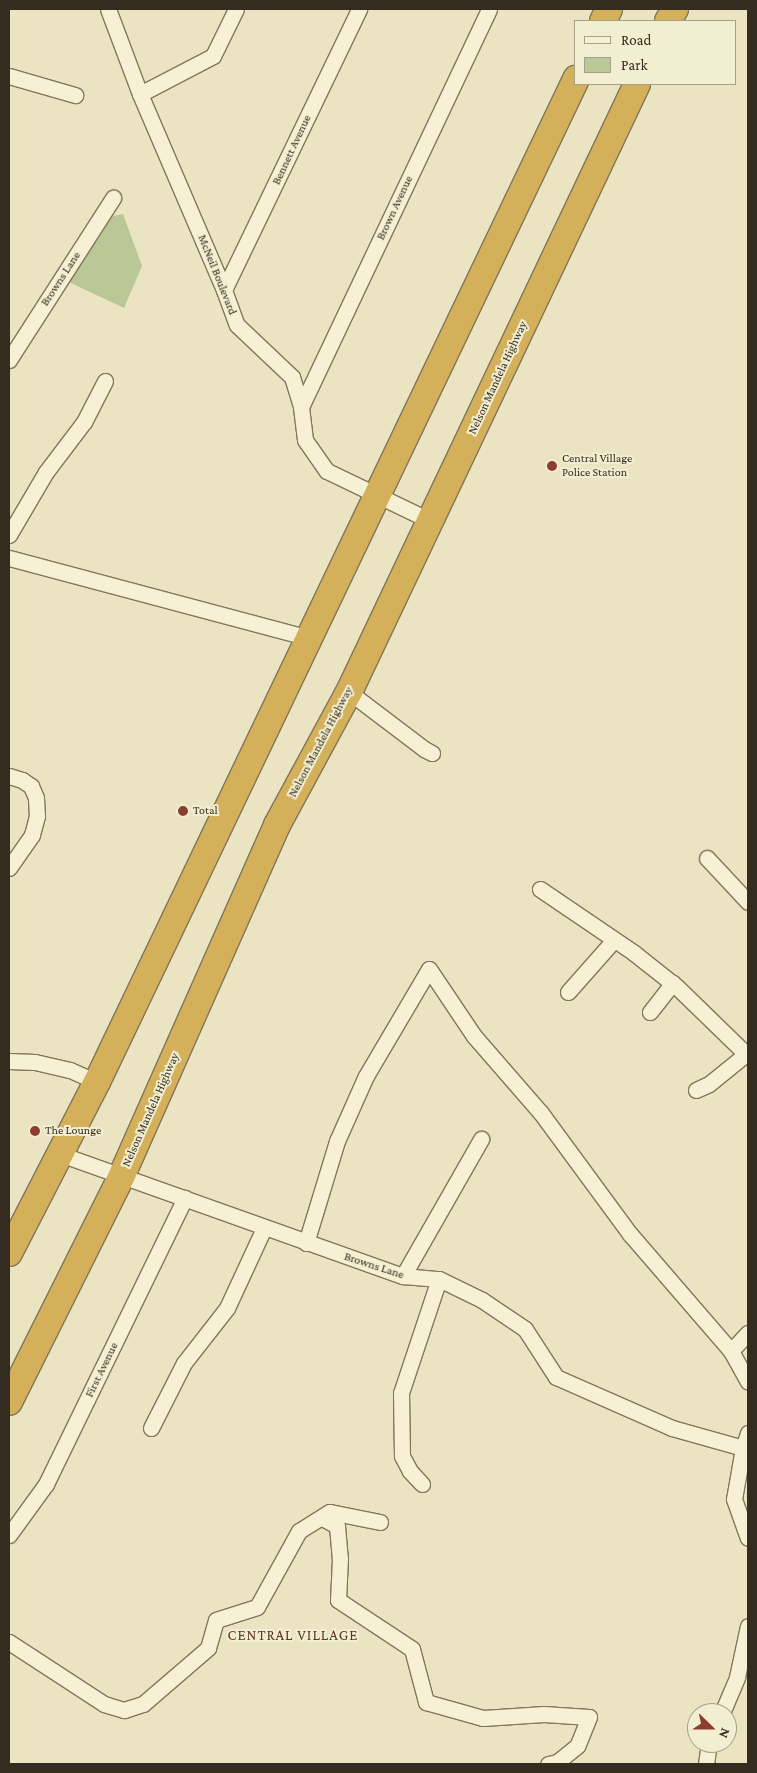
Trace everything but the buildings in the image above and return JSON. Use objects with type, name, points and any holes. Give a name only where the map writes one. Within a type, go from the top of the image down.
[{"type":"highway","points":[[10,1249],[97,1082],[574,83]]},
{"type":"highway","name":"Nelson Mandela Highway","points":[[9,1402],[122,1175],[277,825],[349,692],[637,85]]},
{"type":"street","name":"McNeil Boulevard","points":[[108,9],[140,94],[224,290],[237,326],[292,377],[301,407],[305,440],[327,470],[376,496],[431,521]]},
{"type":"street","points":[[140,94],[213,56],[236,9]]},
{"type":"street","name":"Bennett Avenue","points":[[224,290],[359,9]]},
{"type":"street","name":"Brown Avenue","points":[[301,407],[489,9]]},
{"type":"street","points":[[9,76],[76,95]]},
{"type":"street","name":"Browns Lane","points":[[9,360],[113,198]]},
{"type":"street","points":[[9,535],[46,472],[84,422],[105,381]]},
{"type":"street","points":[[9,558],[309,638]]},
{"type":"street","points":[[349,692],[424,749],[432,753]]},
{"type":"street","points":[[9,776],[22,780],[31,786],[36,798],[37,816],[32,834],[9,868]]},
{"type":"street","points":[[707,858],[748,902]]},
{"type":"street","points":[[540,889],[673,983],[747,1054],[709,1084],[696,1090]]},
{"type":"street","points":[[568,992],[614,940]]},
{"type":"street","points":[[306,1243],[337,1142],[366,1076],[430,969],[474,1036],[542,1113],[630,1234],[731,1350],[748,1382]]},
{"type":"street","points":[[650,1012],[673,983]]},
{"type":"street","points":[[9,1061],[35,1062],[70,1070],[97,1082]]},
{"type":"street","points":[[403,1276],[481,1139]]},
{"type":"street","name":"Browns Lane","points":[[60,1154],[403,1276],[439,1279],[482,1300],[525,1329],[556,1377],[672,1428],[743,1448]]},
{"type":"street","name":"First Avenue","points":[[9,1535],[46,1484],[185,1198]]},
{"type":"street","points":[[151,1428],[184,1363],[226,1308],[264,1228]]},
{"type":"street","points":[[422,1484],[410,1471],[402,1456],[401,1393],[439,1279]]},
{"type":"street","points":[[731,1350],[748,1333]]},
{"type":"street","points":[[748,1432],[743,1448],[734,1499],[748,1538]]},
{"type":"street","points":[[9,1642],[104,1704],[124,1710],[143,1704],[208,1648],[216,1620],[257,1607],[299,1530],[330,1512],[380,1522]]},
{"type":"street","points":[[322,1518],[337,1526],[340,1558],[338,1600],[412,1648],[426,1702],[483,1718],[544,1714],[589,1716],[577,1746],[556,1762],[548,1764]]},
{"type":"street","points":[[729,1703],[743,1681],[748,1626]]},
{"type":"green space","points":[[123,214],[142,266],[124,308],[58,277],[94,220]]},
{"type":"place","name":"Central Village Police Station","points":[[552,466]]},
{"type":"place","name":"Total","points":[[183,811]]},
{"type":"place","name":"The Lounge","points":[[35,1131]]},
{"type":"district","name":"CENTRAL VILLAGE","points":[[293,1636]]}]
